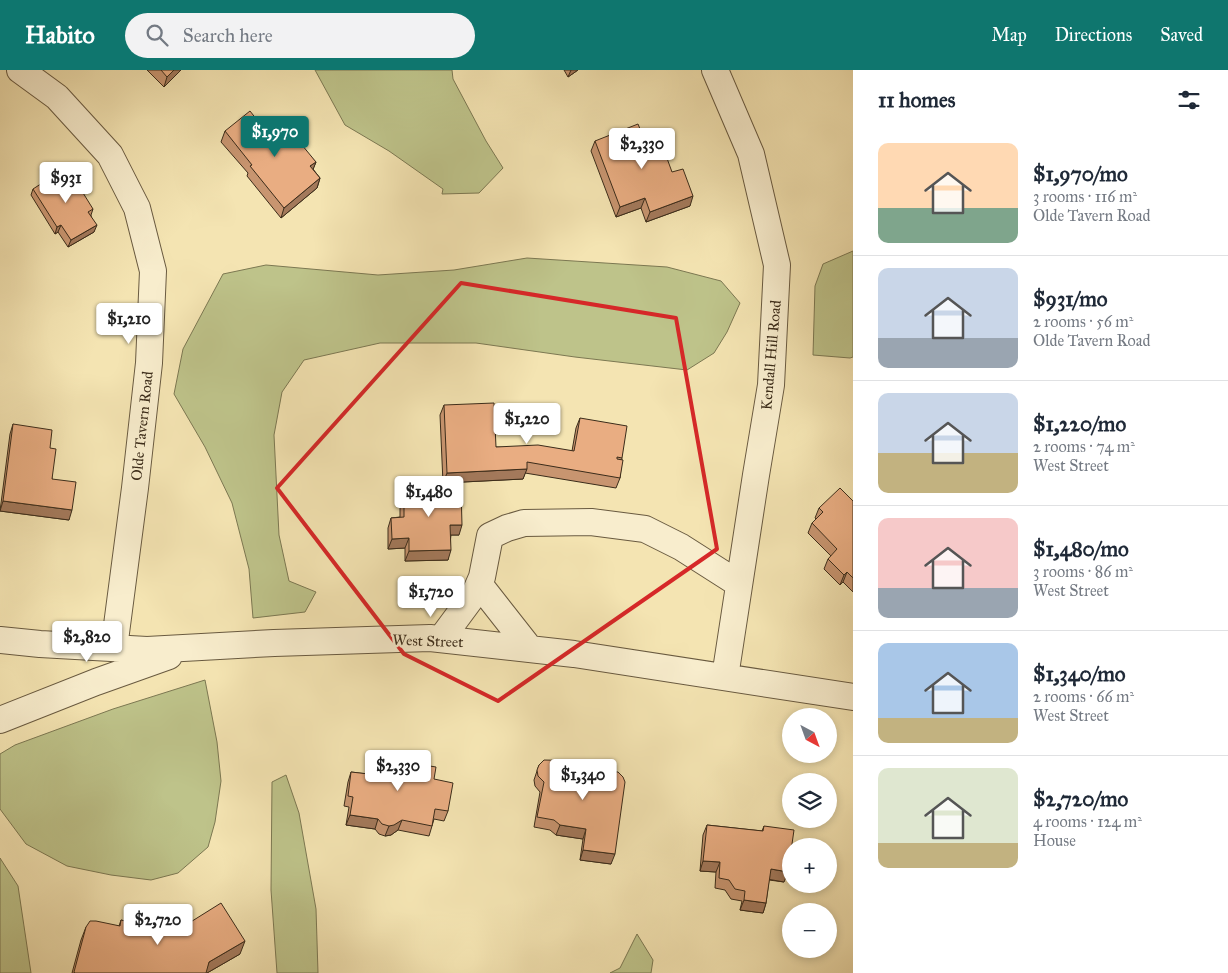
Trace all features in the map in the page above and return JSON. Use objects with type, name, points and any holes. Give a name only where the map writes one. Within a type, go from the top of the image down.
[{"type":"street","name":"Olde Tavern Road","points":[[20,70],[56,97],[110,155],[136,208],[153,271],[147,382],[114,648]]},
{"type":"street","name":"Kendall Hill Road","points":[[715,70],[751,154],[778,266],[771,385],[726,677]]},
{"type":"street","points":[[441,639],[475,593],[482,577],[490,536],[524,523],[591,522],[645,529],[681,547],[739,584]]},
{"type":"street","points":[[479,584],[530,649]]},
{"type":"street","name":"West Street","points":[[0,640],[147,650],[274,643],[430,638],[574,654],[853,697]]},
{"type":"street","points":[[0,720],[96,682],[191,648]]},
{"type":"highlighted area","points":[[461,283],[676,318],[717,549],[498,701],[404,654],[277,488]]},
{"type":"green space","points":[[315,70],[452,70],[453,79],[486,141],[503,168],[479,193],[442,194],[443,189],[389,151],[345,125]]},
{"type":"green space","points":[[853,251],[853,357],[813,355],[815,286],[823,264]]},
{"type":"green space","points":[[527,258],[667,267],[721,281],[740,303],[727,332],[714,353],[687,370],[476,343],[380,343],[304,360],[282,392],[274,435],[279,535],[289,581],[316,592],[305,612],[253,618],[249,569],[232,503],[205,447],[174,394],[183,349],[223,274],[266,265],[378,275],[454,270]]},
{"type":"green space","points":[[205,680],[217,742],[221,781],[215,822],[208,847],[178,873],[151,880],[111,875],[67,866],[26,844],[0,809],[0,754],[15,745],[113,709]]},
{"type":"green space","points":[[286,775],[299,813],[316,909],[318,973],[277,973],[271,890],[272,782]]},
{"type":"green space","points":[[0,858],[18,886],[31,973],[0,973]]},
{"type":"green space","points":[[637,934],[653,960],[651,973],[610,973],[620,968]]},
{"type":"building","points":[[161,70],[174,70],[167,77]]},
{"type":"building","points":[[250,111],[268,134],[280,124],[294,141],[297,139],[316,162],[310,166],[320,178],[284,208],[225,131]]},
{"type":"building","points":[[638,124],[643,136],[657,131],[672,172],[683,169],[693,196],[650,212],[645,198],[620,207],[595,141]]},
{"type":"building","points":[[67,167],[93,209],[88,212],[97,225],[71,240],[61,225],[57,227],[33,189]]},
{"type":"building","points":[[494,403],[496,447],[538,445],[574,451],[580,418],[627,426],[622,458],[617,457],[617,459],[623,460],[620,478],[527,462],[527,469],[447,473],[444,405]]},
{"type":"building","points":[[13,424],[52,430],[50,448],[56,449],[52,479],[76,482],[72,510],[3,501]]},
{"type":"building","points":[[461,488],[462,525],[450,525],[451,550],[409,551],[409,538],[392,539],[391,518],[404,517],[404,489]]},
{"type":"building","points":[[840,488],[853,501],[853,578],[847,572],[844,575],[828,559],[837,549],[812,523],[823,512],[819,508]]},
{"type":"building","points":[[372,753],[394,756],[393,760],[436,767],[434,779],[453,783],[448,811],[435,809],[432,826],[402,820],[389,826],[382,824],[378,819],[350,815],[353,797],[348,796],[351,772],[369,774]]},
{"type":"building","points":[[544,760],[585,761],[584,770],[618,772],[623,777],[625,782],[615,854],[583,850],[586,829],[560,825],[554,820],[537,817],[544,782],[538,776],[537,770]]},
{"type":"building","points":[[707,825],[763,831],[764,826],[794,830],[793,838],[782,838],[782,871],[771,869],[766,903],[744,900],[745,891],[735,889],[729,880],[719,878],[720,862],[703,861]]},
{"type":"building","points":[[221,903],[245,941],[209,962],[206,973],[74,972],[86,927],[90,921],[120,926],[121,920],[164,930],[166,924],[181,928]]}]
